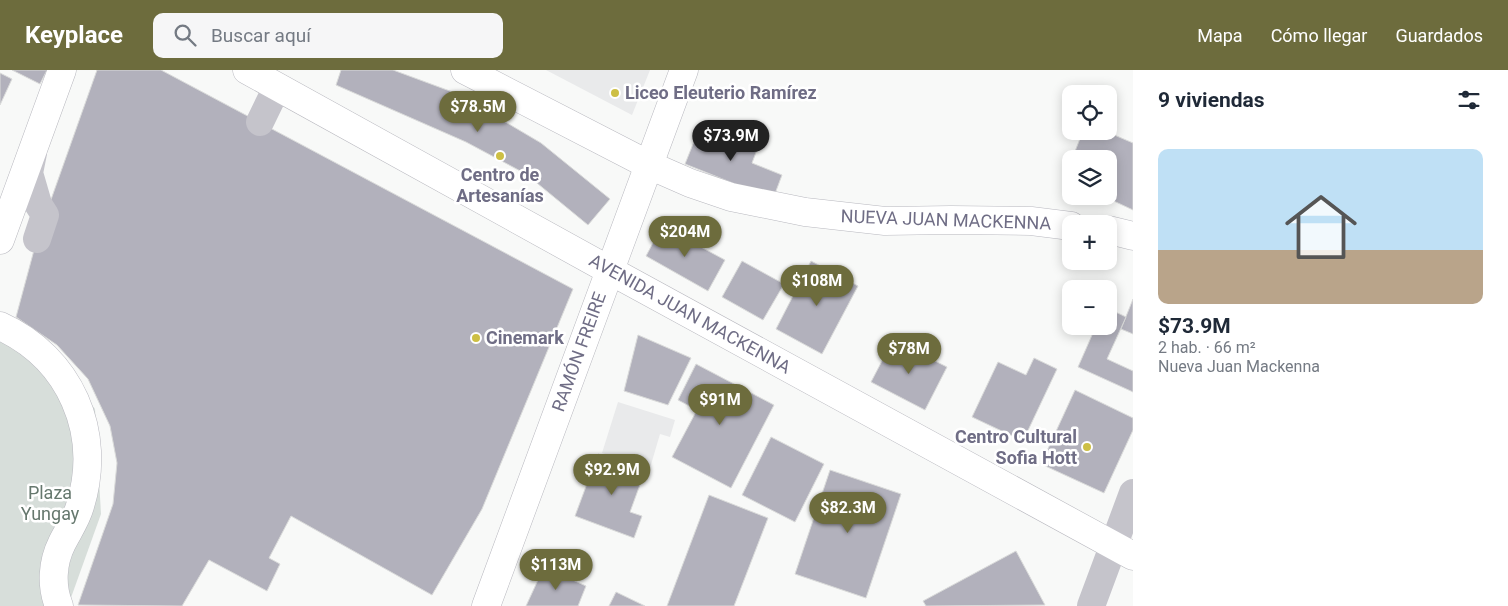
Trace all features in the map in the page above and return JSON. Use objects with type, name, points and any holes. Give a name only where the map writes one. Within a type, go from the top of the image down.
[{"type":"main road","points":[[0,240],[62,70]]},
{"type":"main road","name":"AVENIDA JUAN MACKENNA","points":[[247,70],[1124,551]]},
{"type":"main road","points":[[465,70],[649,165]]},
{"type":"main road","name":"RAMÓN FREIRE","points":[[486,606],[609,270],[645,180],[684,70]]},
{"type":"main road","name":"NUEVA JUAN MACKENNA","points":[[649,165],[690,183],[732,197],[805,212],[885,221],[1030,221],[1062,225]]},
{"type":"main road","points":[[1117,232],[1133,236]]},
{"type":"main road","points":[[0,326],[29,342],[45,355],[58,371],[76,402],[84,428],[88,468],[85,488],[77,514],[57,556],[54,571],[54,586],[59,606]]},
{"type":"street","points":[[260,122],[277,87]]},
{"type":"street","points":[[35,144],[29,173],[38,204],[45,215],[37,239]]},
{"type":"street","points":[[1091,606],[1124,551],[1133,493]]},
{"type":"shaded area","name":"Liceo Eleuterio Ramírez","points":[[546,70],[650,70],[632,115]]},
{"type":"shaded area","points":[[618,402],[675,420],[670,437],[660,434],[650,468],[602,453]]},
{"type":"green space","name":"Plaza Yungay","points":[[35,333],[95,409],[101,514],[68,606],[0,606],[0,334]]},
{"type":"building","points":[[12,70],[47,70],[40,84]]},
{"type":"building","points":[[97,70],[161,70],[573,289],[482,509],[432,595],[291,516],[269,558],[280,564],[267,591],[209,560],[182,606],[78,605],[113,504],[117,463],[110,426],[88,379],[57,345],[16,317],[37,239]]},
{"type":"building","points":[[341,70],[393,70],[458,94],[541,143],[610,199],[588,225],[526,174],[466,142],[336,85]]},
{"type":"building","points":[[0,73],[12,79],[0,105]]},
{"type":"building","points":[[701,124],[758,147],[752,163],[782,175],[773,199],[685,164]]},
{"type":"building","points":[[1117,136],[1133,143],[1133,210],[1117,203],[1117,150],[1076,150],[1079,140],[1117,140]]},
{"type":"building","points":[[662,226],[725,260],[708,291],[646,256]]},
{"type":"building","points":[[742,261],[784,284],[763,320],[722,297]]},
{"type":"building","points":[[811,261],[858,286],[822,354],[776,329]]},
{"type":"building","points":[[1133,299],[1133,334],[1121,329]]},
{"type":"building","points":[[1117,313],[1126,317],[1107,359],[1133,371],[1133,392],[1078,367],[1092,335],[1117,335]]},
{"type":"building","points":[[638,335],[691,358],[668,405],[624,391]]},
{"type":"building","points":[[893,340],[947,367],[925,410],[871,382]]},
{"type":"building","points":[[1034,358],[1057,369],[1023,441],[972,417],[998,362],[1026,375]]},
{"type":"building","points":[[696,364],[774,405],[731,488],[672,457],[697,410],[678,400]]},
{"type":"building","name":"Centro Cultural Sofia Hott","points":[[1075,390],[1133,418],[1133,430],[1104,493],[1041,464]]},
{"type":"building","points":[[771,437],[824,464],[795,522],[742,495]]},
{"type":"building","points":[[598,454],[645,471],[630,512],[642,516],[634,538],[575,516]]},
{"type":"building","points":[[830,470],[901,494],[866,598],[795,574]]},
{"type":"building","points":[[709,495],[768,518],[734,606],[667,606]]},
{"type":"building","points":[[1016,551],[1045,605],[926,606],[923,601]]},
{"type":"building","points":[[544,567],[586,586],[578,606],[526,606]]},
{"type":"building","points":[[616,592],[645,606],[609,606]]},
{"type":"place","name":"Liceo Eleuterio Ramírez","points":[[615,93]]},
{"type":"place","name":"Centro de Artesanías","points":[[500,156]]},
{"type":"place","name":"Cinemark","points":[[476,338]]},
{"type":"place","name":"Centro Cultural Sofia Hott","points":[[1087,447]]}]
